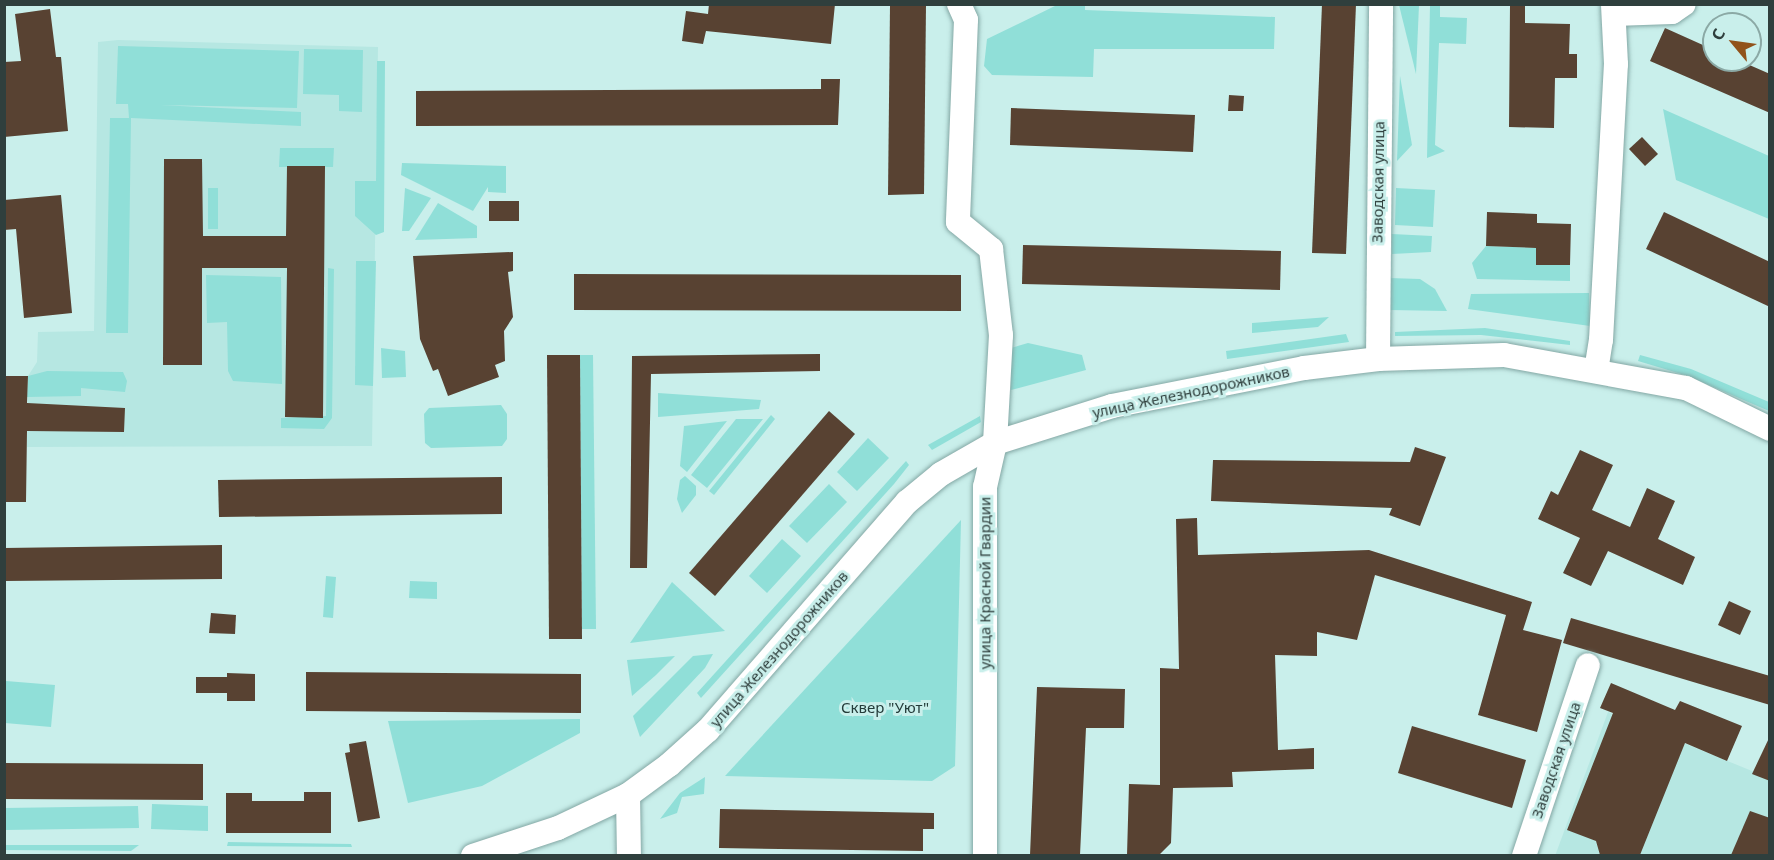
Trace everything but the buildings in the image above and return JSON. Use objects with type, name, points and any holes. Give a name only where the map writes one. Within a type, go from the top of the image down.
[{"type":"street","name":"улица Красной Гвардии","points":[[960,4],[966,20],[958,222],[991,249],[1001,335],[995,443],[985,487],[985,855]]},
{"type":"street","name":"Заводская улица","points":[[1378,359],[1381,4]]},
{"type":"street","points":[[1596,371],[1601,340],[1616,64],[1613,9],[1672,12],[1684,4]]},
{"type":"street","name":"улица Железнодорожников","points":[[473,855],[558,828],[628,795],[708,730],[907,502],[941,474],[995,443],[1112,406],[1184,390],[1378,359],[1504,355],[1686,388],[1770,429]]},
{"type":"street","name":"Заводская улица","points":[[1524,855],[1588,665]]},
{"type":"street","points":[[628,795],[629,855]]},
{"type":"shaded area","points":[[118,40],[378,47],[372,446],[27,447],[28,376],[37,362],[38,332],[94,331],[98,42]]},
{"type":"shaded area","points":[[1608,712],[1769,778],[1769,855],[1555,856]]},
{"type":"green space","points":[[1057,5],[1085,5],[1085,10],[1275,17],[1274,49],[1094,49],[1093,77],[992,75],[984,66],[987,39]]},
{"type":"green space","points":[[1399,5],[1419,5],[1416,74]]},
{"type":"green space","points":[[1430,5],[1440,5],[1440,17],[1467,18],[1466,44],[1439,43],[1435,145],[1445,151],[1427,158]]},
{"type":"green space","points":[[118,46],[299,51],[297,108],[160,105],[301,112],[301,126],[131,118],[128,333],[106,333],[110,118],[129,118],[128,104],[116,104]]},
{"type":"green space","points":[[304,49],[363,50],[362,112],[339,111],[339,95],[303,94]]},
{"type":"green space","points":[[377,61],[385,61],[384,232],[376,235],[355,216],[355,181],[376,181]]},
{"type":"green space","points":[[1400,76],[1412,145],[1397,161]]},
{"type":"green space","points":[[1663,109],[1769,156],[1769,219],[1676,180]]},
{"type":"green space","points":[[280,148],[334,148],[333,167],[279,167]]},
{"type":"green space","points":[[402,163],[506,166],[506,193],[488,192],[488,187],[473,211],[401,175]]},
{"type":"green space","points":[[208,188],[218,188],[218,229],[208,229]]},
{"type":"green space","points":[[405,188],[431,198],[409,231],[402,231]]},
{"type":"green space","points":[[1396,188],[1435,190],[1433,227],[1395,225]]},
{"type":"green space","points":[[438,203],[477,226],[477,238],[415,240]]},
{"type":"green space","points":[[1392,234],[1432,236],[1431,252],[1392,254]]},
{"type":"green space","points":[[1486,246],[1536,248],[1536,264],[1570,265],[1570,281],[1477,279],[1472,263]]},
{"type":"green space","points":[[356,261],[376,261],[373,386],[355,385]]},
{"type":"green space","points":[[328,268],[334,269],[332,418],[324,429],[281,428],[281,418],[326,416]]},
{"type":"green space","points":[[206,275],[281,277],[282,384],[233,381],[228,371],[227,322],[207,323]]},
{"type":"green space","points":[[1389,278],[1420,279],[1435,289],[1447,311],[1390,310]]},
{"type":"green space","points":[[1589,293],[1590,326],[1468,309],[1471,294]]},
{"type":"green space","points":[[1329,317],[1318,327],[1252,333],[1252,323]]},
{"type":"green space","points":[[1485,328],[1570,341],[1570,345],[1481,335],[1395,336],[1395,332]]},
{"type":"green space","points":[[1346,334],[1349,342],[1227,359],[1226,351]]},
{"type":"green space","points":[[1028,343],[1082,355],[1086,370],[1011,390],[1011,348]]},
{"type":"green space","points":[[381,348],[405,351],[406,377],[382,378]]},
{"type":"green space","points":[[580,355],[593,355],[596,629],[582,629]]},
{"type":"green space","points":[[1640,355],[1691,369],[1769,402],[1769,411],[1688,376],[1638,361]]},
{"type":"green space","points":[[47,371],[123,372],[127,381],[125,392],[81,388],[81,396],[27,397],[28,376]]},
{"type":"green space","points":[[658,393],[761,400],[759,409],[658,417]]},
{"type":"green space","points":[[501,405],[507,414],[507,439],[502,446],[431,448],[425,443],[424,414],[429,408]]},
{"type":"green space","points":[[771,415],[775,419],[714,495],[709,491]]},
{"type":"green space","points":[[980,416],[981,422],[932,450],[928,445]]},
{"type":"green space","points":[[736,419],[763,419],[707,488],[691,475]]},
{"type":"green space","points":[[727,421],[687,472],[680,466],[684,426]]},
{"type":"green space","points":[[868,438],[889,458],[857,491],[837,472]]},
{"type":"green space","points":[[906,461],[909,465],[894,484],[701,698],[697,693]]},
{"type":"green space","points":[[685,476],[696,486],[696,495],[682,513],[677,499],[680,480]]},
{"type":"green space","points":[[829,484],[847,502],[807,543],[789,526]]},
{"type":"green space","name":"Сквер \"Уют\"","points":[[961,520],[955,766],[932,781],[725,776]]},
{"type":"green space","points":[[782,539],[801,556],[767,593],[749,576]]},
{"type":"green space","points":[[326,576],[336,577],[333,618],[323,617]]},
{"type":"green space","points":[[410,581],[437,582],[437,599],[409,598]]},
{"type":"green space","points":[[672,582],[725,631],[630,643]]},
{"type":"green space","points":[[713,654],[705,668],[640,737],[633,716],[693,656]]},
{"type":"green space","points":[[675,656],[656,675],[632,696],[627,660]]},
{"type":"green space","points":[[6,681],[55,685],[51,727],[5,723]]},
{"type":"green space","points":[[580,719],[580,733],[482,786],[408,803],[388,721]]},
{"type":"green space","points":[[705,777],[704,794],[682,797],[677,813],[660,819],[680,793]]},
{"type":"green space","points":[[152,804],[208,806],[208,831],[151,829]]},
{"type":"green space","points":[[138,806],[139,828],[5,830],[5,808]]},
{"type":"green space","points":[[228,842],[351,844],[352,847],[227,846]]},
{"type":"green space","points":[[5,845],[139,845],[131,851],[5,850]]}]
